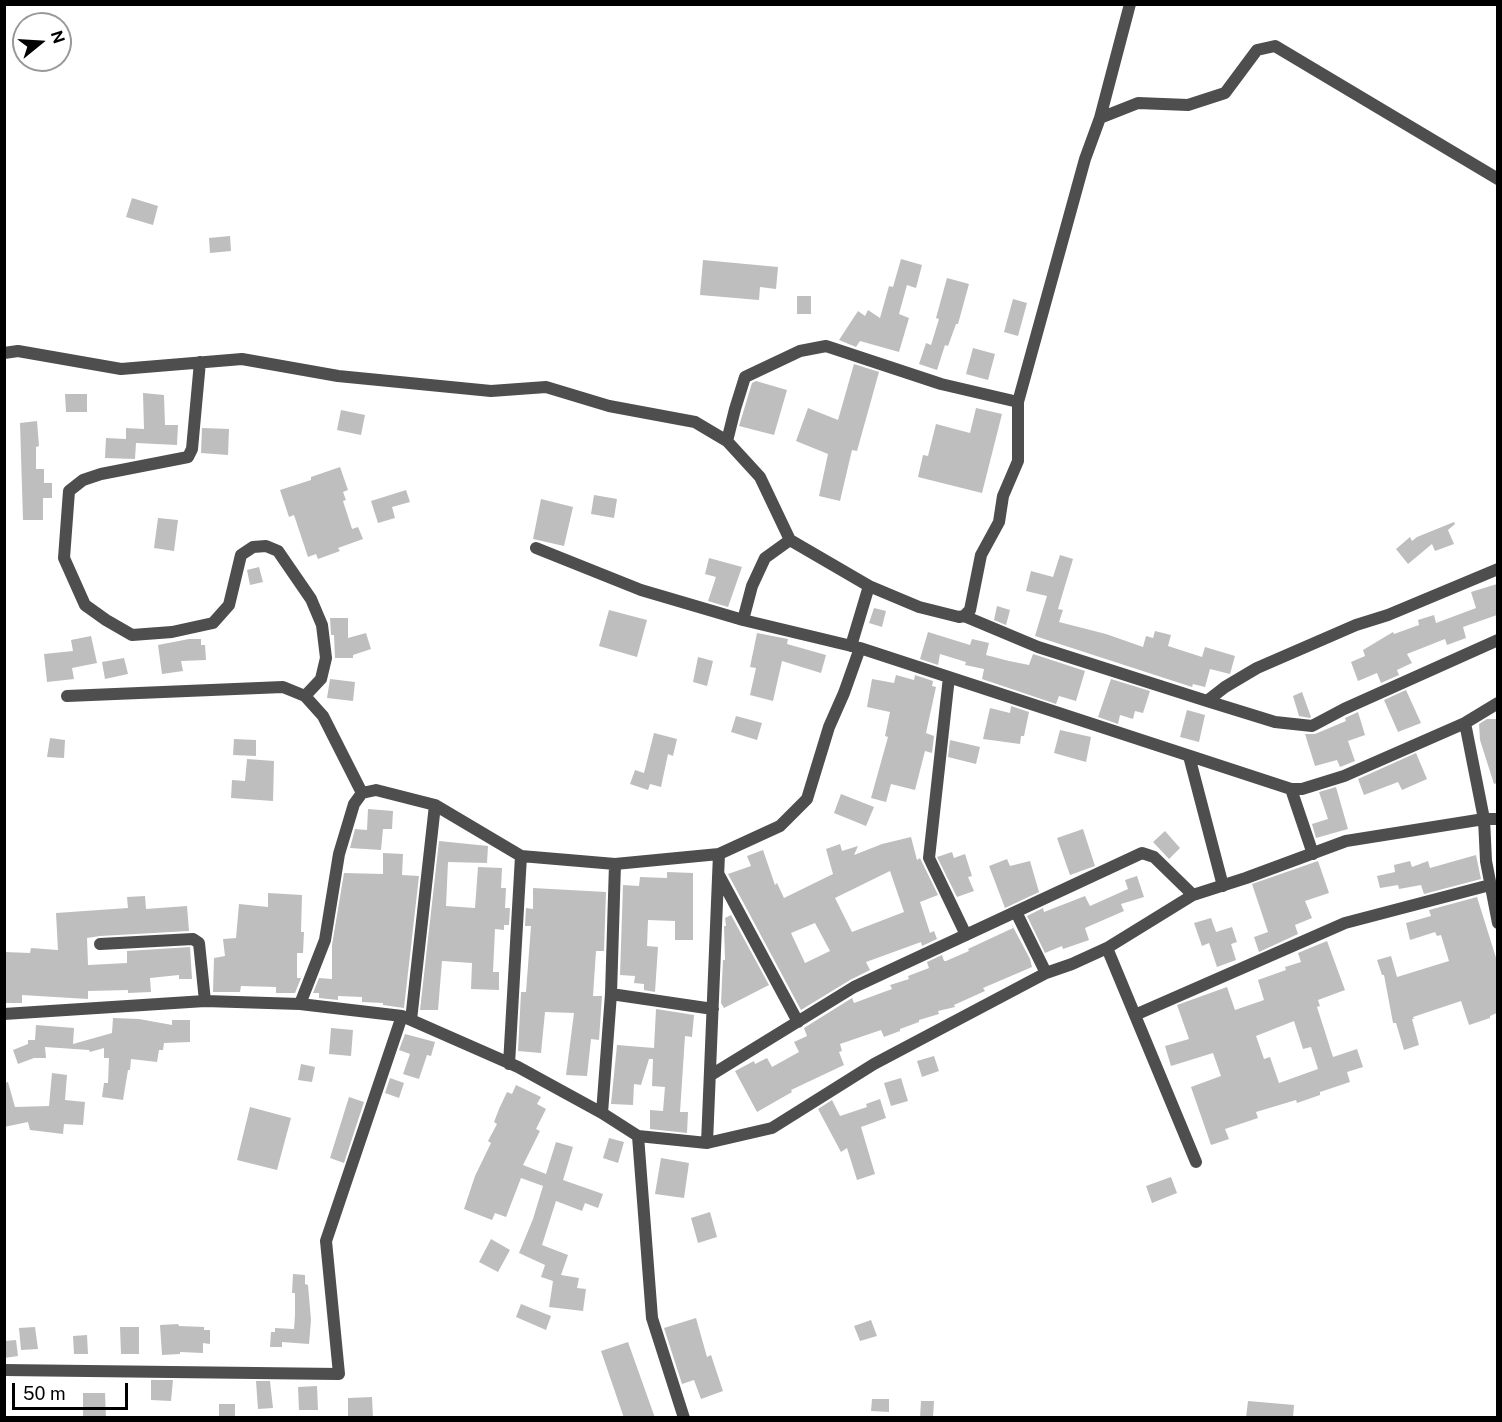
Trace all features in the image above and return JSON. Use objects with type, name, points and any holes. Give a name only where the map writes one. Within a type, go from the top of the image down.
[{"type":"street","points":[[4,353],[18,351],[121,369],[242,359],[338,376],[491,391],[546,387],[609,406],[695,422],[728,441],[760,477],[790,540],[869,586],[919,607],[959,618],[970,610],[981,555],[999,522],[1003,496],[1018,461],[1018,402],[1085,159],[1100,118],[1130,4]]},
{"type":"street","points":[[1100,118],[1138,103],[1188,105],[1225,93],[1257,50],[1275,46],[1497,179]]},
{"type":"street","points":[[728,441],[745,377],[800,351],[826,346],[941,384],[1018,402]]},
{"type":"street","points":[[200,362],[192,449],[188,457],[101,474],[83,480],[69,491],[64,558],[85,605],[106,621],[132,635],[172,632],[213,623],[229,605],[241,555],[253,547],[266,546],[278,551],[311,599],[322,625],[326,658],[321,679],[305,696]]},
{"type":"street","points":[[742,620],[752,586],[765,558],[790,540]]},
{"type":"street","points":[[536,548],[641,590],[742,620],[855,647],[1291,789],[1302,789],[1344,776],[1465,723],[1497,703]]},
{"type":"street","points":[[1207,701],[1257,668],[1356,625],[1388,615],[1497,569]]},
{"type":"street","points":[[300,1004],[325,940],[339,854],[354,804],[362,793],[376,790],[435,805],[521,856],[615,864],[719,854],[780,826],[807,799],[829,727],[844,693],[869,586]]},
{"type":"street","points":[[964,616],[1038,647],[1207,701],[1275,722],[1312,726],[1344,709],[1497,640]]},
{"type":"street","points":[[949,677],[929,858],[966,935]]},
{"type":"street","points":[[67,696],[283,687],[305,696],[323,716],[362,793]]},
{"type":"street","points":[[1465,723],[1491,819],[1486,861],[1497,923]]},
{"type":"street","points":[[1189,756],[1223,886]]},
{"type":"street","points":[[1291,789],[1313,854]]},
{"type":"street","points":[[4,1370],[339,1374],[326,1241],[407,1018],[435,805]]},
{"type":"street","points":[[4,1014],[205,1001],[300,1004],[407,1018],[509,1064],[602,1113],[638,1136],[706,1143],[772,1128],[874,1064],[1046,973],[1107,948],[1193,895],[1346,842],[1491,819]]},
{"type":"street","points":[[711,1075],[854,987],[1142,853],[1154,857],[1193,895]]},
{"type":"street","points":[[706,1143],[711,1075],[719,854]]},
{"type":"street","points":[[509,1064],[521,856]]},
{"type":"street","points":[[602,1113],[611,994],[615,864]]},
{"type":"street","points":[[718,874],[798,1022]]},
{"type":"street","points":[[1135,1015],[1345,923],[1490,885]]},
{"type":"street","points":[[1016,912],[1046,973]]},
{"type":"street","points":[[100,944],[193,939],[199,943],[205,1001]]},
{"type":"street","points":[[1107,948],[1196,1162]]},
{"type":"street","points":[[611,994],[713,1009]]},
{"type":"street","points":[[638,1136],[652,1318],[684,1418]]},
{"type":"building","points":[[132,198],[158,206],[153,225],[126,217]]},
{"type":"building","points":[[230,236],[231,251],[210,253],[209,238]]},
{"type":"building","points":[[901,259],[922,265],[916,288],[907,285],[899,314],[909,318],[899,352],[860,341],[856,347],[839,340],[858,311],[865,316],[868,310],[880,318],[889,286],[893,287]]},
{"type":"building","points":[[703,260],[778,267],[776,289],[760,287],[759,300],[700,295]]},
{"type":"building","points":[[947,278],[969,284],[958,324],[956,324],[948,346],[945,345],[937,370],[919,364],[926,343],[931,345]]},
{"type":"building","points":[[797,296],[811,296],[811,314],[797,314]]},
{"type":"building","points":[[1013,299],[1027,303],[1018,336],[1004,332]]},
{"type":"building","points":[[973,348],[995,354],[988,380],[966,374]]},
{"type":"building","points":[[854,364],[879,372],[857,451],[852,450],[840,501],[819,496],[828,454],[796,441],[808,408],[838,420]]},
{"type":"building","points":[[756,381],[787,390],[774,435],[739,426],[752,383]]},
{"type":"building","points":[[143,393],[164,395],[165,425],[178,425],[177,445],[136,443],[135,459],[105,458],[106,438],[126,439],[126,428],[144,429]]},
{"type":"building","points":[[65,394],[87,394],[87,412],[66,412]]},
{"type":"building","points":[[976,408],[1002,414],[982,493],[918,477],[923,455],[928,456],[936,424],[970,433]]},
{"type":"building","points":[[341,410],[365,415],[361,435],[337,430]]},
{"type":"building","points":[[37,421],[39,446],[36,447],[36,469],[44,469],[44,483],[52,483],[52,498],[43,498],[43,520],[23,520],[20,423]]},
{"type":"building","points":[[202,428],[229,429],[228,455],[201,453]]},
{"type":"building","points":[[340,467],[348,490],[343,492],[346,500],[343,501],[352,529],[358,527],[363,539],[338,548],[340,551],[318,559],[316,554],[308,557],[294,515],[289,517],[280,490]]},
{"type":"building","points":[[406,490],[410,502],[392,507],[395,518],[378,523],[371,501]]},
{"type":"building","points":[[594,495],[617,499],[614,518],[591,514]]},
{"type":"building","points":[[541,499],[573,507],[564,546],[533,539]]},
{"type":"building","points":[[158,518],[178,520],[174,551],[154,548]]},
{"type":"building","points":[[1454,522],[1455,524],[1448,530],[1454,544],[1435,551],[1432,544],[1408,564],[1396,549],[1410,537],[1412,541]]},
{"type":"building","points":[[1060,555],[1073,559],[1058,609],[1063,610],[1059,622],[1106,634],[1143,647],[1146,636],[1153,638],[1155,631],[1171,635],[1168,646],[1202,657],[1205,647],[1235,656],[1230,674],[1210,669],[1205,687],[1193,684],[1192,687],[1035,636],[1047,596],[1026,591],[1031,571],[1053,577]]},
{"type":"building","points":[[709,558],[742,567],[728,607],[708,601],[716,577],[705,574]]},
{"type":"building","points":[[259,567],[263,582],[250,585],[247,570]]},
{"type":"building","points":[[1497,584],[1497,615],[1463,627],[1466,638],[1447,645],[1445,639],[1407,654],[1412,663],[1397,670],[1399,675],[1381,683],[1377,673],[1358,681],[1351,662],[1365,656],[1363,650],[1393,632],[1394,634],[1419,625],[1418,620],[1434,615],[1436,623],[1476,608],[1471,592]]},
{"type":"building","points":[[997,606],[1010,610],[1006,625],[994,620]]},
{"type":"building","points":[[874,608],[886,611],[882,627],[869,623]]},
{"type":"building","points":[[609,610],[647,620],[637,657],[599,646]]},
{"type":"building","points":[[330,618],[348,618],[348,638],[366,633],[371,649],[353,655],[353,658],[335,658],[334,635],[331,635]]},
{"type":"building","points":[[928,632],[970,645],[972,639],[989,643],[986,655],[1009,661],[1029,665],[1033,654],[1085,671],[1076,701],[1059,696],[1056,704],[982,679],[984,669],[965,665],[966,662],[940,654],[938,665],[920,659]]},
{"type":"building","points":[[757,633],[788,639],[787,644],[826,655],[821,673],[782,661],[773,701],[750,695],[756,668],[750,667]]},
{"type":"building","points":[[91,636],[97,663],[72,668],[74,679],[47,682],[44,654],[73,651],[71,640]]},
{"type":"building","points":[[201,639],[201,645],[205,645],[206,660],[181,661],[183,671],[162,674],[158,645]]},
{"type":"building","points":[[698,657],[713,661],[707,686],[693,682]]},
{"type":"building","points":[[124,658],[128,674],[105,679],[102,662]]},
{"type":"building","points":[[896,675],[914,680],[915,675],[933,681],[932,686],[936,687],[926,733],[934,736],[932,753],[925,751],[915,790],[891,784],[886,802],[871,798],[888,737],[885,736],[890,712],[867,707],[872,679],[894,683]]},
{"type":"building","points":[[330,679],[355,682],[353,701],[327,698]]},
{"type":"building","points":[[1111,679],[1150,691],[1143,713],[1135,711],[1133,719],[1120,715],[1118,724],[1098,717]]},
{"type":"building","points":[[1406,690],[1421,723],[1398,732],[1384,700]]},
{"type":"building","points":[[1302,692],[1310,718],[1299,716],[1293,696]]},
{"type":"building","points":[[1011,706],[1029,712],[1020,744],[983,739],[990,708],[1010,713]]},
{"type":"building","points":[[1187,710],[1205,715],[1199,742],[1180,737]]},
{"type":"building","points":[[1358,712],[1365,735],[1348,741],[1355,761],[1340,767],[1337,760],[1315,766],[1305,734],[1315,734],[1346,721],[1345,718]]},
{"type":"building","points":[[736,716],[762,723],[757,740],[731,732]]},
{"type":"building","points":[[1487,719],[1497,719],[1497,783],[1494,784],[1480,740],[1479,724]]},
{"type":"building","points":[[1060,730],[1091,737],[1086,762],[1054,753]]},
{"type":"building","points":[[654,733],[677,739],[673,756],[668,754],[661,787],[650,784],[648,790],[630,784],[635,770],[644,773]]},
{"type":"building","points":[[50,738],[65,740],[64,758],[47,757]]},
{"type":"building","points":[[234,739],[256,740],[256,756],[233,755]]},
{"type":"building","points":[[950,740],[980,747],[976,764],[948,757]]},
{"type":"building","points":[[1416,753],[1427,779],[1402,790],[1398,782],[1364,795],[1358,779]]},
{"type":"building","points":[[247,759],[274,761],[273,801],[231,798],[232,780],[245,781]]},
{"type":"building","points":[[1336,787],[1348,829],[1316,838],[1312,824],[1328,819],[1319,792]]},
{"type":"building","points":[[841,794],[874,807],[866,826],[834,813]]},
{"type":"building","points":[[368,809],[393,811],[392,829],[383,829],[381,850],[350,848],[355,829],[367,830]]},
{"type":"building","points":[[1083,829],[1095,866],[1070,875],[1057,838]]},
{"type":"building","points":[[1165,831],[1180,848],[1169,859],[1153,842]]},
{"type":"building","points":[[911,837],[917,860],[920,858],[938,895],[920,902],[930,933],[934,931],[937,939],[922,946],[921,942],[866,962],[870,970],[801,1010],[728,874],[751,866],[747,856],[763,850],[775,885],[777,883],[784,898],[833,874],[826,849],[840,844],[842,851],[858,846],[854,855],[882,844]],"holes":[[[890,871],[904,912],[852,932],[835,898]],[[815,923],[830,951],[805,963],[791,933]]]},
{"type":"building","points":[[439,841],[488,846],[487,863],[448,862],[446,906],[475,908],[478,867],[502,868],[501,888],[506,888],[505,908],[510,908],[509,925],[504,925],[504,930],[495,929],[493,972],[499,972],[499,990],[471,989],[472,963],[442,961],[438,1010],[420,1010]]},
{"type":"building","points":[[952,852],[954,858],[965,854],[972,876],[968,877],[974,891],[957,897],[937,857]]},
{"type":"building","points":[[383,853],[403,854],[402,875],[419,876],[404,1008],[383,1005],[383,1003],[362,1002],[362,997],[338,996],[338,1000],[319,998],[319,993],[313,993],[319,978],[332,979],[332,945],[344,873],[383,874]]},
{"type":"building","points":[[1476,855],[1481,879],[1424,894],[1421,885],[1399,889],[1398,885],[1380,888],[1377,876],[1395,872],[1394,865],[1410,861],[1412,867],[1428,861],[1430,868]]},
{"type":"building","points":[[1007,859],[1010,866],[1030,861],[1039,892],[1005,908],[989,866]]},
{"type":"building","points":[[1318,861],[1329,893],[1305,901],[1312,918],[1295,925],[1298,934],[1259,952],[1254,937],[1268,932],[1252,884]]},
{"type":"building","points":[[667,872],[693,873],[693,940],[675,940],[675,921],[648,920],[647,946],[658,947],[655,992],[644,990],[644,984],[634,983],[635,976],[620,975],[623,885],[639,886],[640,877],[667,878]]},
{"type":"building","points":[[1137,876],[1144,897],[1121,904],[1124,911],[1085,928],[1089,940],[1063,949],[1062,946],[1045,953],[1027,916],[1043,908],[1044,912],[1085,896],[1090,906],[1128,889],[1125,880]]},
{"type":"building","points":[[533,888],[606,892],[604,951],[596,951],[593,996],[602,996],[599,1040],[591,1039],[587,1076],[566,1075],[574,1013],[545,1012],[541,1053],[518,1051],[521,992],[526,992],[531,926],[525,926],[526,908],[533,909]]},
{"type":"building","points":[[268,893],[302,895],[303,953],[297,953],[297,978],[301,978],[295,993],[276,993],[276,987],[241,986],[240,992],[213,992],[214,958],[225,956],[223,939],[236,938],[239,904],[268,907]]},
{"type":"building","points":[[145,896],[146,909],[187,906],[189,931],[87,938],[88,965],[127,963],[127,951],[190,947],[192,979],[179,979],[179,975],[150,978],[151,992],[88,991],[88,999],[22,995],[22,1003],[6,1003],[4,952],[30,953],[31,948],[58,950],[56,913],[128,908],[127,897]]},
{"type":"building","points":[[1477,897],[1497,961],[1497,1013],[1490,1018],[1469,1025],[1461,1001],[1413,1017],[1419,1045],[1404,1050],[1396,1023],[1393,1023],[1384,975],[1382,975],[1377,960],[1391,956],[1397,977],[1449,961],[1441,935],[1437,936],[1435,932],[1410,940],[1406,923],[1431,916],[1429,910]]},
{"type":"building","points":[[731,915],[769,985],[724,1008],[721,1003],[723,960],[725,960],[724,926],[726,926],[725,918]]},
{"type":"building","points":[[1211,918],[1216,932],[1232,927],[1237,942],[1231,944],[1236,960],[1217,967],[1209,943],[1202,946],[1194,923]]},
{"type":"building","points":[[1011,923],[1032,967],[983,988],[985,991],[954,1005],[955,1007],[938,1011],[939,1014],[919,1020],[900,1031],[884,1037],[881,1030],[840,1044],[842,1051],[839,1052],[844,1065],[791,1090],[792,1092],[757,1112],[735,1071],[754,1061],[755,1064],[767,1058],[772,1067],[799,1052],[794,1042],[807,1036],[804,1028],[852,998],[854,1003],[892,989],[890,985],[909,979],[908,976],[929,968],[927,962],[942,955],[946,961],[969,951],[968,949],[1013,928]]},
{"type":"building","points":[[1327,941],[1345,990],[1318,1000],[1320,1006],[1317,1007],[1333,1057],[1357,1049],[1363,1067],[1347,1072],[1350,1082],[1320,1092],[1320,1095],[1297,1103],[1296,1100],[1256,1112],[1258,1118],[1225,1129],[1229,1139],[1211,1145],[1191,1087],[1221,1076],[1213,1053],[1171,1066],[1165,1046],[1189,1039],[1177,1005],[1227,987],[1235,1010],[1264,1000],[1258,980],[1301,962],[1298,953]],"holes":[[[1294,1021],[1303,1049],[1311,1047],[1318,1069],[1279,1083],[1270,1057],[1264,1059],[1256,1036]]]},
{"type":"building","points":[[656,1009],[694,1015],[692,1037],[685,1036],[680,1112],[688,1112],[687,1133],[650,1129],[650,1110],[663,1111],[665,1087],[652,1086],[653,1059],[649,1059],[641,1085],[634,1084],[633,1105],[611,1104],[617,1045],[654,1048]]},
{"type":"building","points":[[113,1018],[139,1019],[172,1025],[172,1020],[190,1020],[190,1042],[164,1043],[163,1050],[159,1050],[157,1062],[131,1059],[123,1100],[102,1097],[104,1083],[108,1083],[109,1058],[104,1058],[104,1048],[90,1052],[89,1050],[45,1047],[46,1058],[34,1058],[18,1064],[13,1050],[28,1044],[28,1040],[35,1040],[36,1025],[74,1028],[73,1044],[112,1033]]},
{"type":"building","points":[[331,1028],[353,1030],[351,1056],[329,1054]]},
{"type":"building","points":[[405,1034],[435,1042],[431,1056],[427,1055],[419,1079],[403,1074],[410,1054],[399,1050]]},
{"type":"building","points":[[934,1056],[939,1071],[922,1077],[917,1061]]},
{"type":"building","points":[[301,1064],[315,1067],[312,1082],[298,1080]]},
{"type":"building","points":[[52,1073],[67,1075],[65,1100],[85,1102],[83,1125],[64,1124],[63,1134],[30,1130],[28,1122],[4,1127],[4,1083],[8,1082],[15,1107],[49,1106]]},
{"type":"building","points":[[390,1078],[404,1083],[399,1098],[385,1093]]},
{"type":"building","points":[[901,1078],[908,1101],[891,1106],[884,1083]]},
{"type":"building","points":[[516,1085],[541,1097],[537,1104],[546,1109],[536,1129],[540,1131],[523,1165],[546,1174],[556,1142],[573,1147],[563,1180],[603,1194],[598,1208],[585,1203],[582,1211],[556,1201],[542,1245],[568,1255],[561,1275],[579,1278],[577,1288],[586,1289],[583,1311],[549,1307],[553,1281],[541,1277],[545,1265],[519,1253],[543,1186],[521,1178],[506,1217],[495,1213],[492,1220],[464,1209],[475,1176],[491,1143],[488,1141],[497,1124],[494,1122],[499,1109],[507,1092],[512,1094]]},
{"type":"building","points":[[349,1097],[364,1102],[344,1163],[330,1158]]},
{"type":"building","points":[[880,1099],[886,1118],[861,1127],[875,1174],[857,1180],[847,1148],[841,1152],[818,1109],[832,1100],[840,1116],[867,1107],[866,1104]]},
{"type":"building","points":[[250,1107],[291,1118],[277,1170],[237,1160]]},
{"type":"building","points":[[609,1138],[624,1142],[618,1163],[603,1158]]},
{"type":"building","points":[[661,1158],[689,1163],[684,1198],[655,1194]]},
{"type":"building","points":[[1171,1177],[1177,1193],[1152,1203],[1146,1186]]},
{"type":"building","points":[[710,1212],[717,1237],[698,1243],[691,1218]]},
{"type":"building","points":[[491,1239],[510,1250],[498,1272],[479,1262]]},
{"type":"building","points":[[293,1274],[305,1275],[305,1284],[308,1285],[311,1320],[309,1344],[282,1342],[282,1347],[270,1347],[271,1332],[275,1332],[275,1328],[294,1329]]},
{"type":"building","points":[[521,1304],[551,1316],[546,1330],[516,1317]]},
{"type":"building","points":[[696,1318],[707,1357],[711,1355],[723,1391],[701,1399],[694,1380],[682,1384],[664,1328]]},
{"type":"building","points":[[871,1320],[877,1336],[860,1341],[854,1326]]},
{"type":"building","points":[[178,1324],[179,1326],[204,1327],[204,1330],[210,1330],[210,1344],[203,1343],[203,1353],[180,1352],[180,1354],[162,1355],[160,1325]]},
{"type":"building","points":[[35,1327],[38,1349],[21,1350],[19,1328]]},
{"type":"building","points":[[120,1327],[139,1327],[139,1354],[121,1354]]},
{"type":"building","points":[[87,1335],[88,1354],[74,1354],[73,1336]]},
{"type":"building","points":[[16,1340],[18,1356],[4,1358],[4,1341]]},
{"type":"building","points":[[628,1342],[655,1418],[624,1418],[601,1351]]},
{"type":"building","points":[[151,1380],[173,1380],[171,1401],[151,1400]]},
{"type":"building","points":[[256,1381],[270,1381],[273,1408],[258,1409]]},
{"type":"building","points":[[317,1386],[318,1410],[299,1410],[298,1387]]},
{"type":"building","points":[[83,1393],[105,1393],[106,1418],[83,1418]]},
{"type":"building","points":[[372,1397],[373,1418],[348,1418],[348,1398]]},
{"type":"building","points":[[872,1399],[889,1399],[889,1412],[871,1411]]},
{"type":"building","points":[[921,1401],[934,1401],[933,1418],[920,1418]]},
{"type":"building","points":[[1248,1401],[1294,1405],[1293,1418],[1246,1418]]},
{"type":"building","points":[[219,1404],[235,1404],[235,1418],[219,1418]]}]
